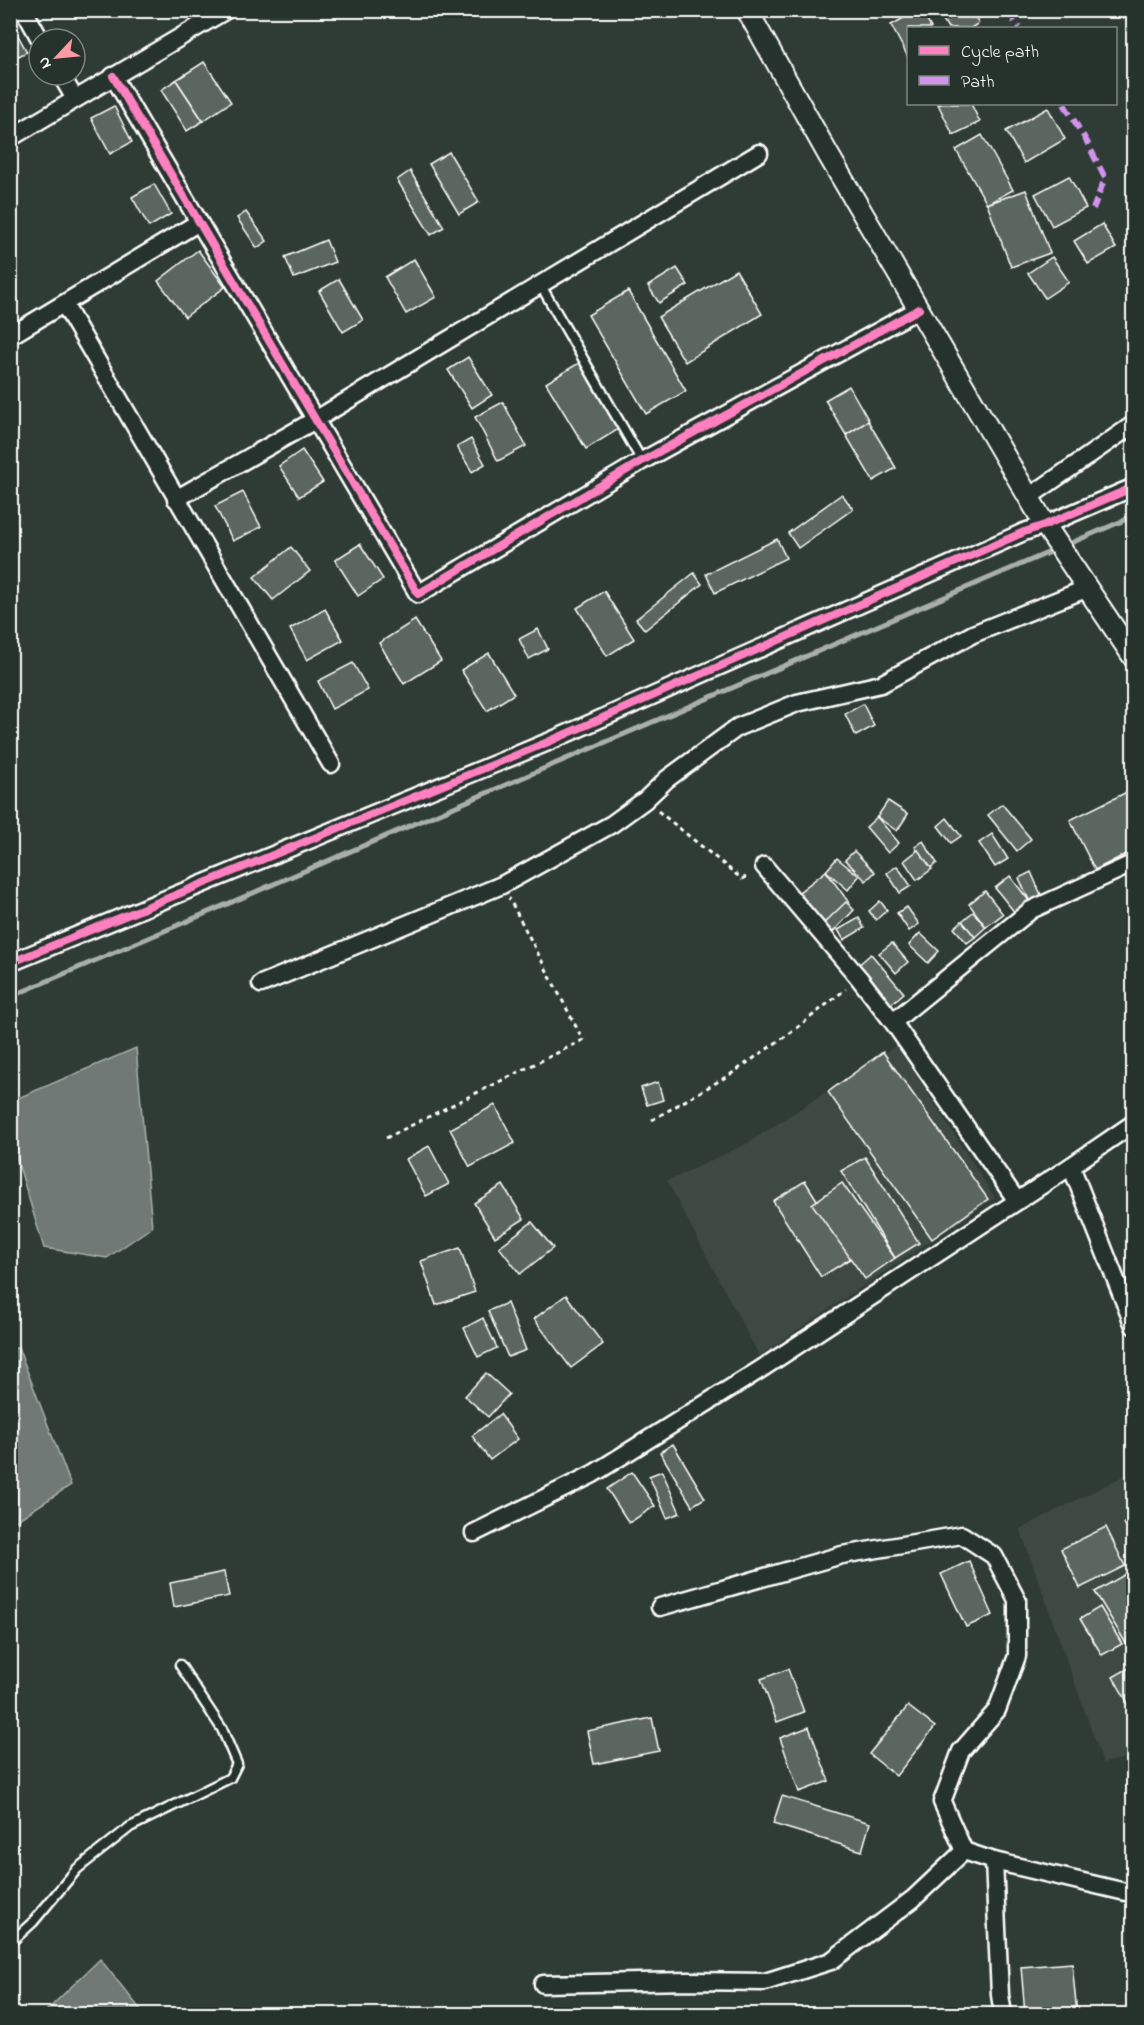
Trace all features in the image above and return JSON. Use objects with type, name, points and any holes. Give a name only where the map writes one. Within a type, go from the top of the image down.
[{"type":"street","points":[[24,10],[33,27]]},
{"type":"street","points":[[10,138],[226,10]]},
{"type":"street","points":[[747,10],[1045,525],[1134,658]]},
{"type":"street","points":[[113,76],[418,594],[642,461],[919,309]]},
{"type":"street","points":[[68,87],[75,99]]},
{"type":"street","points":[[176,499],[315,420],[759,153]]},
{"type":"street","points":[[10,336],[199,222]]},
{"type":"street","points":[[64,304],[331,764]]},
{"type":"street","points":[[1029,497],[1134,424]]},
{"type":"street","points":[[10,963],[537,747],[1024,532],[1134,487]]},
{"type":"street","points":[[261,984],[502,885],[612,825],[645,800],[667,779],[738,727],[797,703],[881,684],[973,634],[1088,588]]},
{"type":"street","points":[[893,1022],[1031,910],[1134,863]]},
{"type":"street","points":[[764,866],[859,978],[893,1022],[1017,1201]]},
{"type":"street","points":[[474,1533],[593,1474],[761,1369],[1134,1123]]},
{"type":"street","points":[[1071,1166],[1130,1305],[1134,1326]]},
{"type":"street","points":[[660,1608],[842,1555],[962,1535],[994,1556],[1017,1600],[1017,1656],[997,1710],[961,1751],[942,1802],[964,1851],[994,1862],[1134,1894]]},
{"type":"street","points":[[543,1984],[765,1982],[831,1960],[913,1899],[964,1851]]},
{"type":"street","points":[[994,1862],[1000,1995],[1003,2014]]},
{"type":"lane","points":[[540,284],[642,461]]},
{"type":"lane","points":[[10,1943],[33,1922],[77,1869],[130,1827],[230,1778],[237,1764],[222,1729],[180,1665]]},
{"type":"path","points":[[645,800],[742,879],[764,866]]},
{"type":"path","points":[[386,1138],[583,1040],[502,885]]},
{"type":"path","points":[[652,1120],[731,1074],[793,1031],[859,978]]},
{"type":"shaded area","points":[[897,1045],[995,1198],[759,1356],[667,1181],[748,1143]]},
{"type":"shaded area","points":[[136,1048],[152,1227],[107,1258],[44,1248],[11,1140],[11,1101]]},
{"type":"shaded area","points":[[18,1347],[71,1485],[11,1524],[10,1351]]},
{"type":"shaded area","points":[[1133,1471],[1133,1757],[1103,1763],[1020,1529]]},
{"type":"shaded area","points":[[100,1959],[144,2014],[43,2014]]},
{"type":"building","points":[[921,10],[930,27],[907,27],[907,55],[891,25]]},
{"type":"building","points":[[937,10],[971,10],[979,23],[973,27],[947,27]]},
{"type":"building","points":[[10,21],[27,52],[10,60]]},
{"type":"building","points":[[204,62],[231,102],[203,121],[176,80]]},
{"type":"building","points":[[176,80],[203,121],[187,131],[161,90]]},
{"type":"building","points":[[938,105],[972,105],[980,122],[953,135]]},
{"type":"building","points":[[114,106],[132,142],[110,154],[91,118]]},
{"type":"building","points":[[1048,108],[1065,139],[1024,163],[1006,131]]},
{"type":"building","points":[[982,135],[1013,190],[987,204],[956,150]]},
{"type":"building","points":[[449,152],[479,202],[459,214],[429,164]]},
{"type":"building","points":[[410,171],[444,227],[431,235],[397,180]]},
{"type":"building","points":[[1069,176],[1086,208],[1052,226],[1035,194]]},
{"type":"building","points":[[154,184],[171,214],[149,227],[132,197]]},
{"type":"building","points":[[1026,190],[1050,253],[1011,267],[987,204]]},
{"type":"building","points":[[246,212],[267,241],[257,248],[237,218]]},
{"type":"building","points":[[1102,224],[1116,248],[1088,264],[1074,241]]},
{"type":"building","points":[[326,240],[335,262],[294,278],[285,257]]},
{"type":"building","points":[[198,250],[225,287],[185,317],[158,281]]},
{"type":"building","points":[[1052,257],[1069,282],[1045,298],[1028,273]]},
{"type":"building","points":[[414,259],[436,297],[406,314],[385,277]]},
{"type":"building","points":[[677,268],[688,285],[659,303],[648,286]]},
{"type":"building","points":[[736,270],[762,314],[685,362],[658,317]]},
{"type":"building","points":[[339,279],[363,320],[343,332],[319,291]]},
{"type":"building","points":[[628,291],[686,391],[646,414],[588,315]]},
{"type":"building","points":[[468,357],[492,395],[472,408],[448,370]]},
{"type":"building","points":[[582,361],[622,427],[586,449],[546,383]]},
{"type":"building","points":[[849,386],[869,421],[846,435],[825,400]]},
{"type":"building","points":[[503,402],[526,446],[498,461],[475,417]]},
{"type":"building","points":[[868,421],[896,468],[873,481],[846,435]]},
{"type":"building","points":[[471,439],[485,464],[472,472],[457,447]]},
{"type":"building","points":[[302,450],[323,482],[299,497],[279,466]]},
{"type":"building","points":[[243,492],[261,527],[233,541],[215,506]]},
{"type":"building","points":[[842,494],[853,509],[798,548],[788,533]]},
{"type":"building","points":[[777,539],[786,558],[715,593],[706,574]]},
{"type":"building","points":[[360,544],[383,579],[358,596],[335,560]]},
{"type":"building","points":[[291,547],[310,571],[273,600],[254,577]]},
{"type":"building","points":[[694,573],[702,584],[645,630],[636,619]]},
{"type":"building","points":[[604,591],[634,639],[607,656],[577,608]]},
{"type":"building","points":[[325,609],[343,640],[307,660],[290,629]]},
{"type":"building","points":[[415,620],[441,661],[404,684],[379,643]]},
{"type":"building","points":[[538,629],[548,649],[529,659],[519,639]]},
{"type":"building","points":[[489,653],[514,694],[487,711],[461,670]]},
{"type":"building","points":[[353,663],[368,690],[332,709],[318,681]]},
{"type":"building","points":[[863,704],[874,726],[856,736],[845,714]]},
{"type":"building","points":[[1133,789],[1134,850],[1095,870],[1070,820]]},
{"type":"building","points":[[888,801],[908,814],[897,831],[877,817]]},
{"type":"building","points":[[1002,804],[1031,839],[1017,851],[988,815]]},
{"type":"building","points":[[877,817],[899,843],[888,853],[866,827]]},
{"type":"building","points":[[947,818],[961,836],[951,843],[938,826]]},
{"type":"building","points":[[992,834],[1008,859],[995,867],[979,843]]},
{"type":"building","points":[[923,841],[937,863],[929,869],[915,847]]},
{"type":"building","points":[[918,850],[932,869],[917,880],[904,861]]},
{"type":"building","points":[[854,851],[875,872],[866,881],[845,860]]},
{"type":"building","points":[[837,858],[859,876],[848,890],[826,871]]},
{"type":"building","points":[[897,866],[911,886],[900,893],[887,873]]},
{"type":"building","points":[[826,871],[850,904],[822,925],[798,893]]},
{"type":"building","points":[[1031,872],[1042,897],[1030,902],[1019,878]]},
{"type":"building","points":[[1010,876],[1030,902],[1016,914],[995,888]]},
{"type":"building","points":[[985,891],[1003,914],[986,927],[969,904]]},
{"type":"building","points":[[880,901],[887,910],[876,920],[869,911]]},
{"type":"building","points":[[846,902],[854,910],[831,934],[822,925]]},
{"type":"building","points":[[907,907],[919,924],[909,931],[897,913]]},
{"type":"building","points":[[973,912],[986,927],[975,937],[962,921]]},
{"type":"building","points":[[859,918],[864,928],[844,940],[838,930]]},
{"type":"building","points":[[962,921],[975,937],[967,943],[954,928]]},
{"type":"building","points":[[920,933],[939,951],[928,963],[909,945]]},
{"type":"building","points":[[892,943],[908,962],[896,973],[879,953]]},
{"type":"building","points":[[871,954],[904,993],[889,1006],[856,967]]},
{"type":"building","points":[[883,1052],[988,1199],[932,1239],[828,1092]]},
{"type":"building","points":[[658,1082],[663,1100],[647,1105],[641,1088]]},
{"type":"building","points":[[495,1105],[515,1143],[470,1167],[450,1129]]},
{"type":"building","points":[[429,1146],[449,1184],[426,1196],[406,1159]]},
{"type":"building","points":[[865,1157],[919,1243],[895,1258],[841,1171]]},
{"type":"building","points":[[805,1181],[853,1257],[821,1277],[773,1201]]},
{"type":"building","points":[[842,1183],[895,1258],[865,1279],[812,1204]]},
{"type":"building","points":[[503,1185],[524,1219],[495,1237],[474,1203]]},
{"type":"building","points":[[532,1222],[553,1248],[520,1274],[499,1247]]},
{"type":"building","points":[[460,1248],[475,1292],[436,1305],[421,1261]]},
{"type":"building","points":[[566,1295],[603,1344],[571,1368],[534,1319]]},
{"type":"building","points":[[507,1303],[526,1350],[508,1357],[488,1311]]},
{"type":"building","points":[[483,1318],[497,1348],[478,1357],[464,1328]]},
{"type":"building","points":[[486,1373],[509,1394],[488,1417],[465,1396]]},
{"type":"building","points":[[500,1414],[518,1439],[490,1460],[472,1436]]},
{"type":"building","points":[[673,1444],[705,1498],[692,1506],[660,1452]]},
{"type":"building","points":[[662,1471],[680,1513],[667,1518],[649,1476]]},
{"type":"building","points":[[632,1472],[655,1506],[629,1523],[607,1489]]},
{"type":"building","points":[[1134,1518],[1134,1541],[1124,1523]]},
{"type":"building","points":[[1106,1527],[1125,1566],[1080,1588],[1061,1549]]},
{"type":"building","points":[[969,1561],[993,1615],[966,1627],[941,1574]]},
{"type":"building","points":[[1134,1569],[1134,1648],[1130,1650],[1095,1592]]},
{"type":"building","points":[[224,1572],[229,1596],[174,1607],[170,1583]]},
{"type":"building","points":[[1100,1607],[1122,1644],[1102,1655],[1080,1619]]},
{"type":"building","points":[[1134,1665],[1134,1700],[1128,1703],[1113,1677]]},
{"type":"building","points":[[788,1669],[804,1712],[777,1722],[761,1679]]},
{"type":"building","points":[[908,1706],[935,1727],[896,1776],[869,1754]]},
{"type":"building","points":[[652,1718],[659,1751],[594,1764],[587,1731]]},
{"type":"building","points":[[809,1727],[829,1781],[799,1792],[780,1738]]},
{"type":"building","points":[[782,1796],[870,1823],[862,1851],[773,1824]]},
{"type":"building","points":[[1072,1963],[1077,2014],[1025,2014],[1021,1967]]},
{"type":"waterway","points":[[10,997],[1134,516]]},
{"type":"marked path","points":[[1012,10],[1014,21],[1018,27]]},
{"type":"marked path","points":[[1065,105],[1105,178],[1093,209]]},
{"type":"cycle path","points":[[113,76],[418,594],[642,461],[919,309]]},
{"type":"cycle path","points":[[10,963],[548,742],[1024,532],[1134,487]]}]
